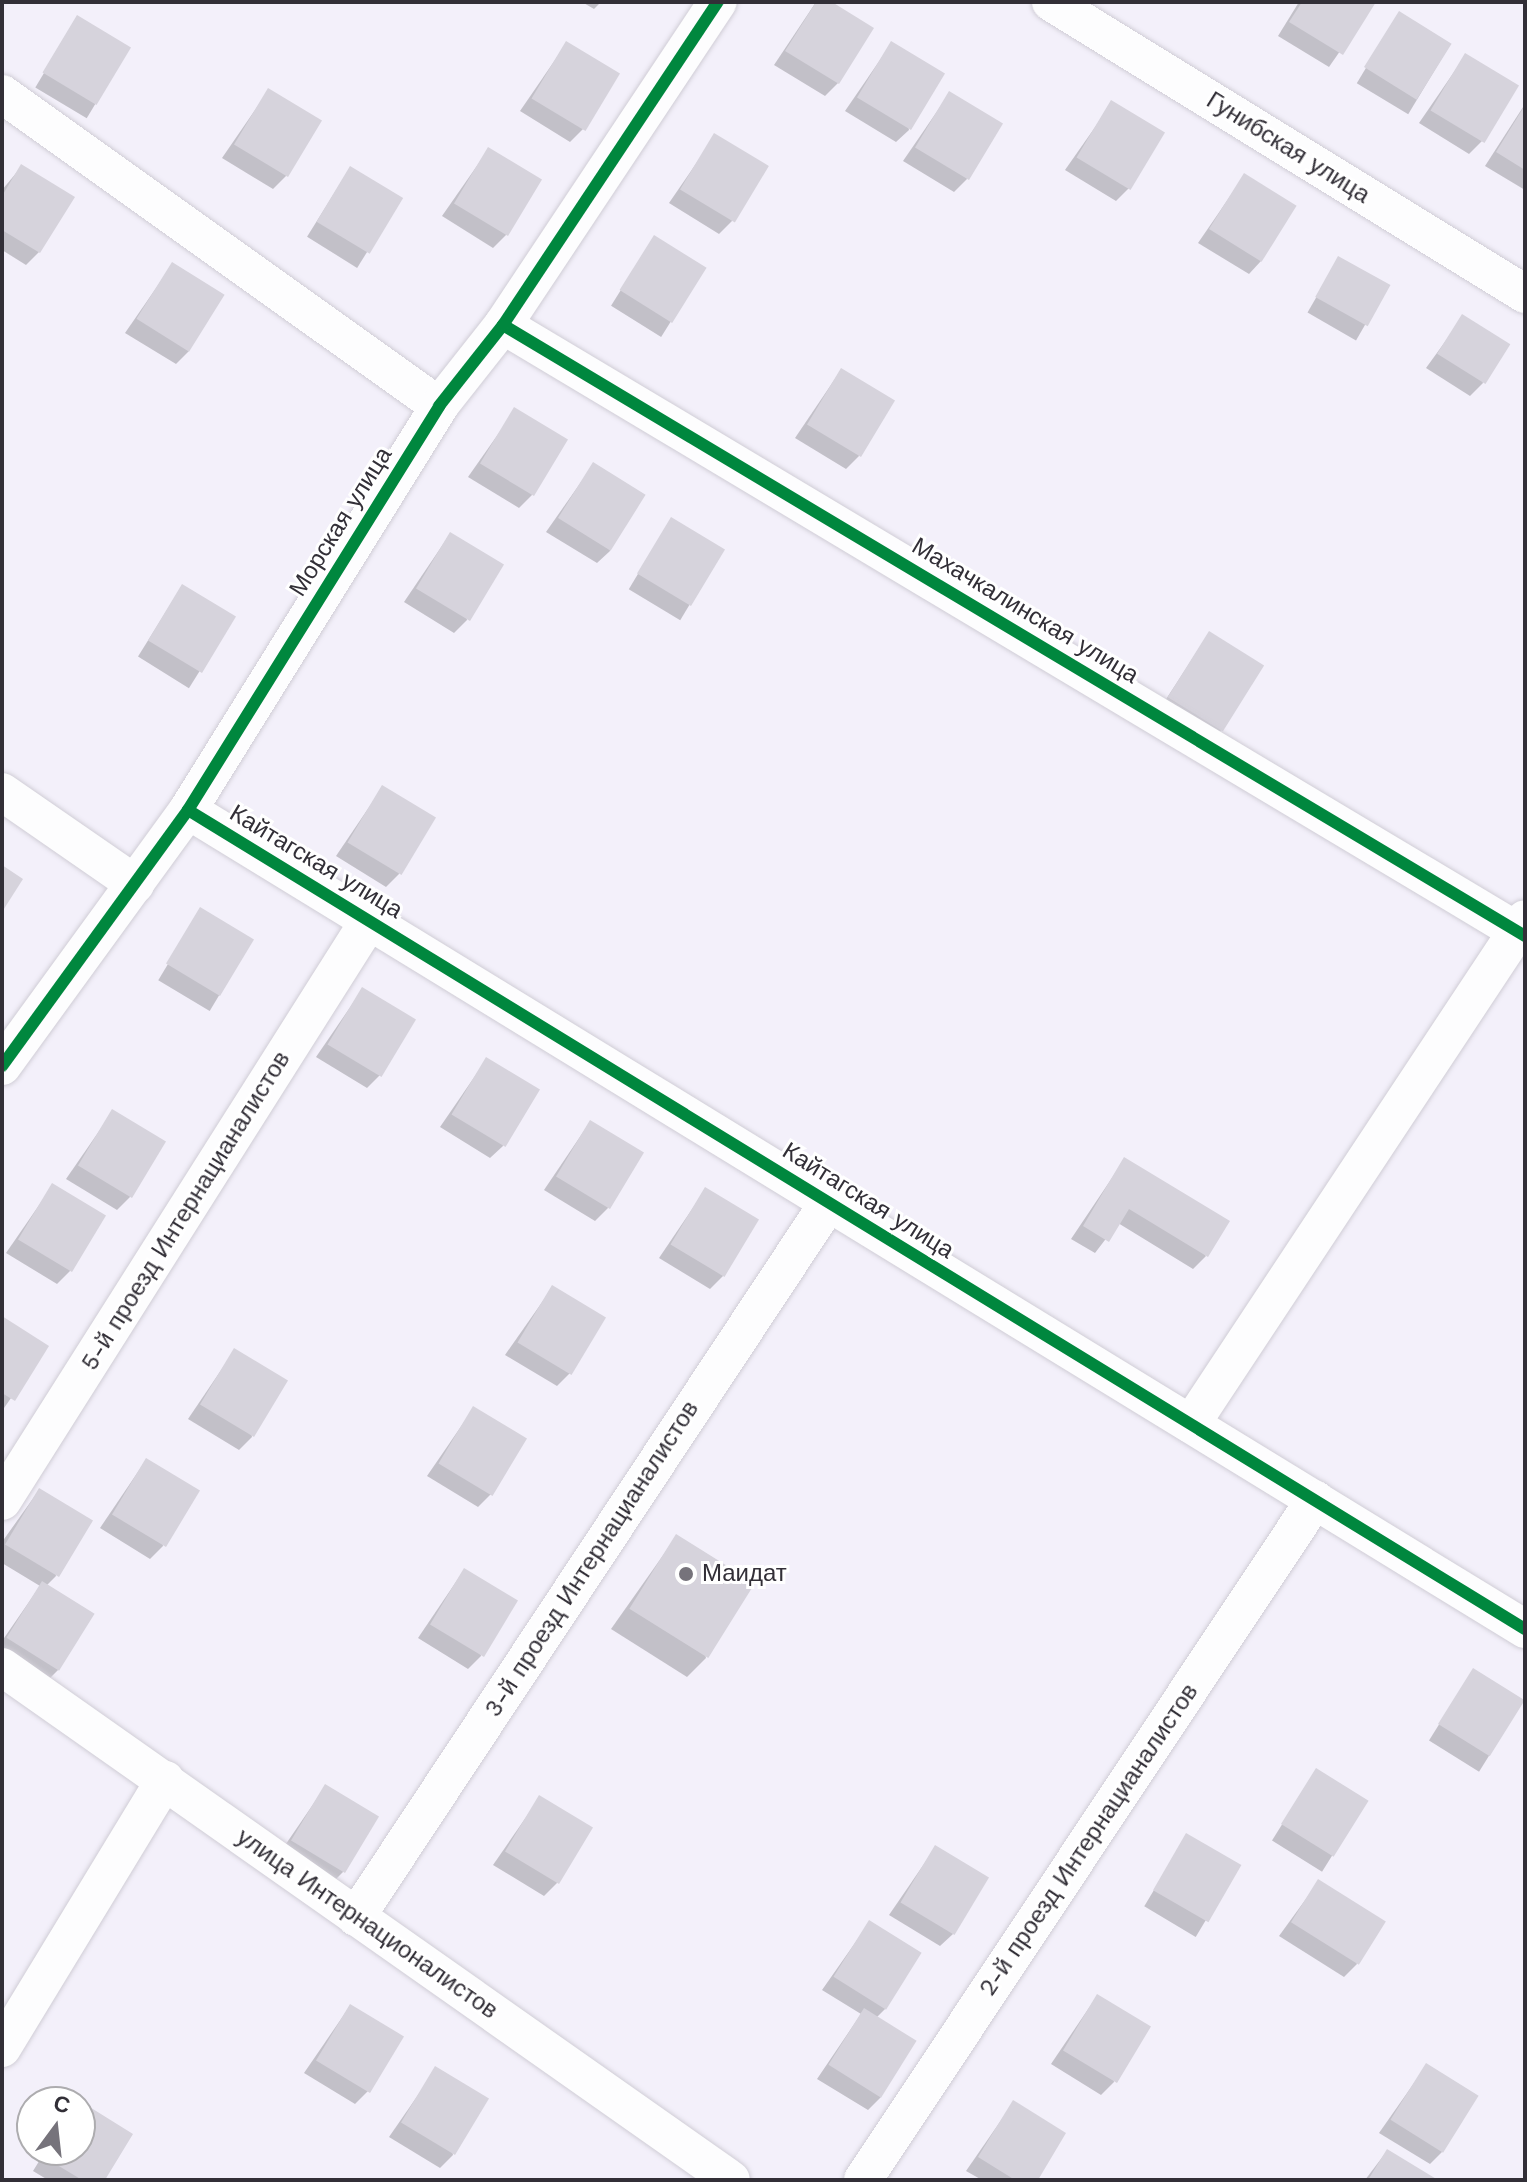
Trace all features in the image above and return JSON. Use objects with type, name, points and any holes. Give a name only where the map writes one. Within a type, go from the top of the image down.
[{"type":"street","name":"Морская улица","points":[[2,1066],[188,810],[439,406],[503,325],[718,2]]},
{"type":"street","name":"Гунибская улица","points":[[1051,2],[1525,294]]},
{"type":"street","points":[[2,94],[439,406]]},
{"type":"street","name":"Махачкалинская улица","points":[[503,325],[1523,929]]},
{"type":"street","points":[[2,792],[135,884]]},
{"type":"street","name":"Кайтагская улица","points":[[188,810],[1525,1629]]},
{"type":"street","name":"5-й проезд Интернацианалистов","points":[[2,1501],[369,921]]},
{"type":"street","points":[[1191,1424],[1523,929]]},
{"type":"street","name":"3-й проезд Интернацианалистов","points":[[356,1917],[829,1202]]},
{"type":"street","name":"2-й проезд Интернацианалистов","points":[[863,2180],[1315,1500]]},
{"type":"street","name":"улица Интернационалистов","points":[[2,1667],[731,2180]]},
{"type":"street","points":[[2,2048],[165,1780]]},
{"type":"building","points":[[816,2],[832,2],[874,28],[839,84],[785,51]]},
{"type":"building","points":[[1302,2],[1376,2],[1343,55],[1289,22]]},
{"type":"building","points":[[1399,11],[1452,44],[1417,100],[1364,67]]},
{"type":"building","points":[[77,15],[131,47],[96,105],[42,72]]},
{"type":"building","points":[[566,41],[620,73],[585,131],[531,98]]},
{"type":"building","points":[[891,41],[945,73],[911,130],[857,98]]},
{"type":"building","points":[[1465,53],[1519,85],[1484,143],[1430,110]]},
{"type":"building","points":[[268,88],[322,120],[288,177],[234,145]]},
{"type":"building","points":[[949,91],[1003,123],[969,180],[915,148]]},
{"type":"building","points":[[1111,100],[1165,132],[1130,190],[1076,157]]},
{"type":"building","points":[[1525,105],[1525,170],[1496,152]]},
{"type":"building","points":[[714,133],[769,166],[735,223],[680,190]]},
{"type":"building","points":[[488,147],[542,179],[508,236],[454,204]]},
{"type":"building","points":[[21,164],[75,197],[40,253],[2,230],[2,196]]},
{"type":"building","points":[[350,166],[403,198],[370,254],[317,222]]},
{"type":"building","points":[[1244,173],[1297,206],[1262,262],[1209,229]]},
{"type":"building","points":[[654,235],[707,268],[672,323],[620,290]]},
{"type":"building","points":[[1338,256],[1390,285],[1368,326],[1315,297]]},
{"type":"building","points":[[172,262],[225,295],[189,352],[136,319]]},
{"type":"building","points":[[1462,314],[1510,344],[1485,384],[1437,354]]},
{"type":"building","points":[[841,368],[895,400],[861,457],[807,425]]},
{"type":"building","points":[[514,407],[568,439],[534,496],[480,464]]},
{"type":"building","points":[[593,462],[646,495],[611,551],[558,518]]},
{"type":"building","points":[[671,517],[725,549],[691,606],[637,574]]},
{"type":"building","points":[[450,532],[504,564],[470,621],[416,589]]},
{"type":"building","points":[[182,584],[236,616],[202,673],[148,641]]},
{"type":"building","points":[[1209,631],[1264,665],[1223,732],[1168,697]]},
{"type":"building","points":[[382,785],[436,817],[401,875],[347,842]]},
{"type":"building","points":[[2,865],[23,879],[2,912]]},
{"type":"building","points":[[200,907],[254,939],[220,996],[166,964]]},
{"type":"building","points":[[362,987],[416,1019],[381,1077],[327,1044]]},
{"type":"building","points":[[486,1057],[540,1089],[505,1147],[451,1114]]},
{"type":"building","points":[[112,1109],[166,1141],[132,1198],[78,1166]]},
{"type":"building","points":[[590,1120],[644,1152],[610,1209],[556,1177]]},
{"type":"building","points":[[1124,1157],[1230,1221],[1208,1257],[1129,1209],[1109,1242],[1083,1226]]},
{"type":"building","points":[[52,1183],[106,1215],[72,1272],[18,1240]]},
{"type":"building","points":[[705,1187],[759,1219],[724,1277],[670,1244]]},
{"type":"building","points":[[552,1285],[606,1317],[571,1375],[517,1342]]},
{"type":"building","points":[[2,1316],[49,1346],[15,1401],[2,1393]]},
{"type":"building","points":[[234,1348],[288,1380],[254,1437],[200,1405]]},
{"type":"building","points":[[473,1406],[527,1438],[492,1496],[438,1463]]},
{"type":"building","points":[[146,1458],[200,1490],[166,1547],[112,1515]]},
{"type":"building","points":[[39,1488],[93,1520],[59,1577],[5,1545]]},
{"type":"building","points":[[676,1534],[755,1583],[708,1658],[629,1609]]},
{"type":"building","points":[[464,1568],[518,1600],[484,1657],[430,1625]]},
{"type":"building","points":[[42,1581],[95,1614],[59,1671],[6,1638]]},
{"type":"building","points":[[1473,1668],[1525,1700],[1490,1756],[1438,1724]]},
{"type":"building","points":[[1316,1768],[1369,1801],[1334,1857],[1281,1824]]},
{"type":"building","points":[[325,1784],[379,1816],[345,1873],[291,1841]]},
{"type":"building","points":[[539,1795],[593,1827],[559,1884],[505,1852]]},
{"type":"building","points":[[1186,1833],[1241,1865],[1208,1922],[1153,1890]]},
{"type":"building","points":[[935,1845],[989,1877],[954,1935],[900,1902]]},
{"type":"building","points":[[1318,1879],[1386,1921],[1359,1965],[1291,1922]]},
{"type":"building","points":[[869,1920],[922,1953],[886,2010],[833,1977]]},
{"type":"building","points":[[1097,1994],[1151,2026],[1117,2083],[1063,2051]]},
{"type":"building","points":[[350,2004],[404,2036],[370,2093],[316,2061]]},
{"type":"building","points":[[864,2008],[917,2041],[881,2098],[828,2065]]},
{"type":"building","points":[[1426,2063],[1479,2096],[1443,2153],[1390,2120]]},
{"type":"building","points":[[435,2066],[489,2098],[455,2155],[401,2123]]},
{"type":"building","points":[[1013,2100],[1066,2133],[1038,2180],[1015,2180],[978,2157]]},
{"type":"building","points":[[96,2111],[133,2134],[105,2180],[82,2180],[59,2166],[96,2166]]},
{"type":"building","points":[[1387,2149],[1438,2180],[1368,2180]]},
{"type":"cycle path","points":[[2,1066],[188,810],[439,406],[503,325],[718,2]]},
{"type":"cycle path","points":[[503,325],[1525,936]]},
{"type":"cycle path","points":[[188,810],[1525,1629]]},
{"type":"place","name":"Маидат","points":[[686,1574]]}]
